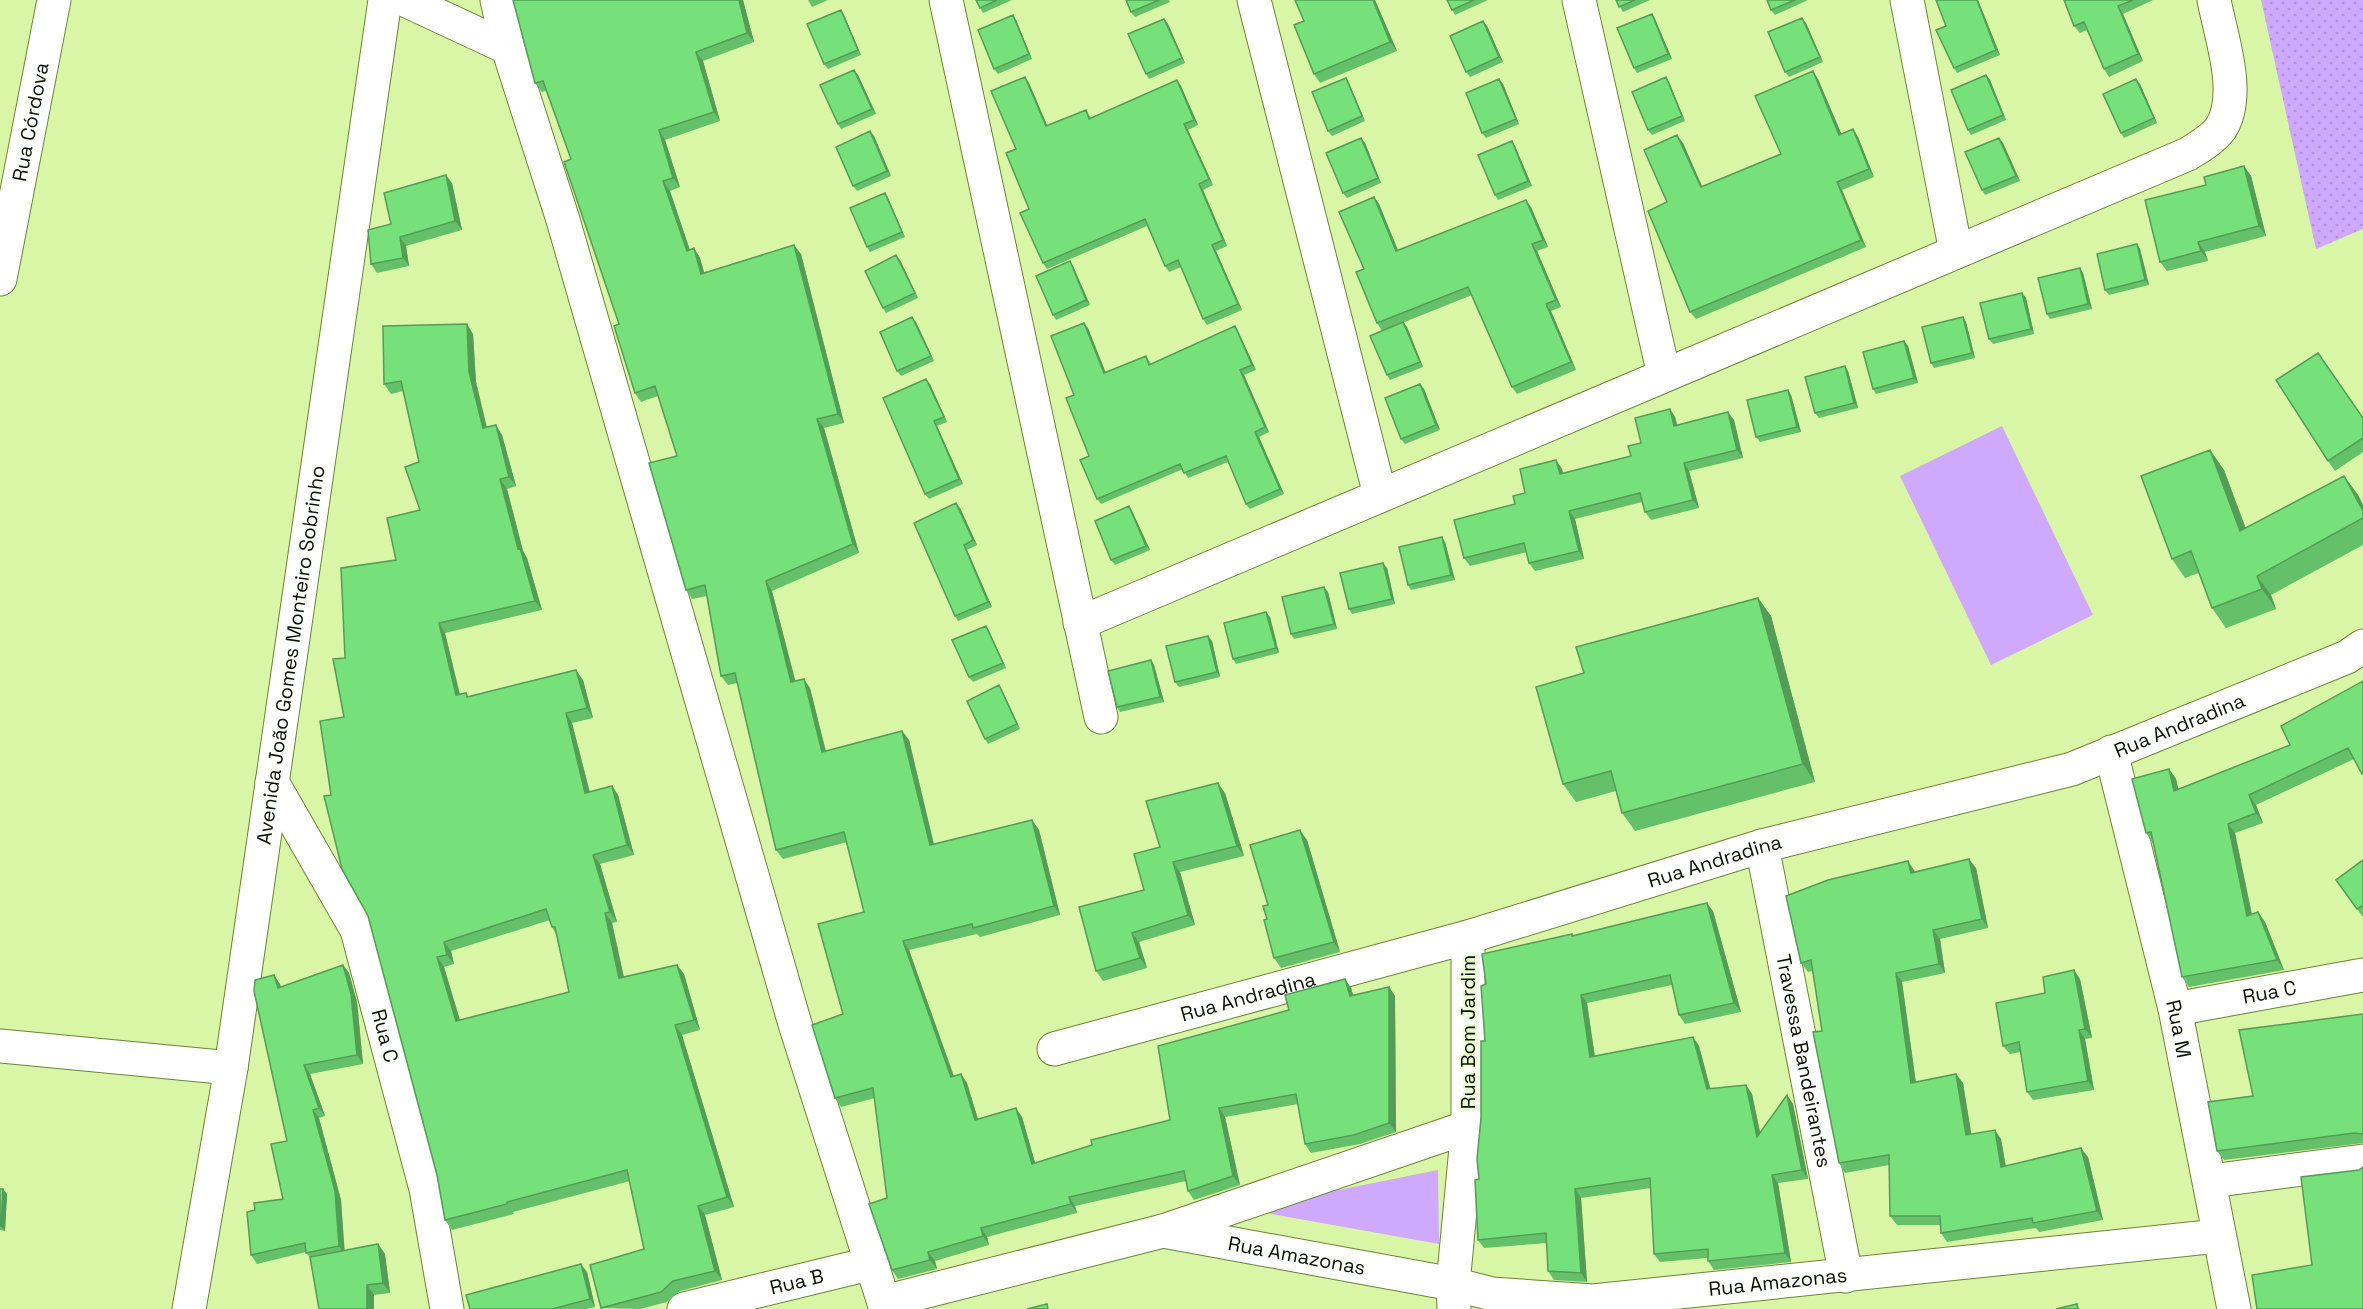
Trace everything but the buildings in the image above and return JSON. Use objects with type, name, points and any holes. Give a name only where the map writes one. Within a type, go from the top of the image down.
[{"type":"street","name":"Rua Córdova","points":[[0,279],[54,0]]},
{"type":"street","name":"Avenida João Gomes Monteiro Sobrinho","points":[[189,1309],[231,1068],[385,0]]},
{"type":"street","points":[[405,0],[508,48]]},
{"type":"street","points":[[497,0],[508,48],[563,220],[795,1024],[885,1305]]},
{"type":"street","points":[[946,0],[1101,717]]},
{"type":"street","points":[[1254,0],[1380,495]]},
{"type":"street","points":[[1579,0],[1664,375]]},
{"type":"street","points":[[1907,0],[1956,252]]},
{"type":"street","points":[[1080,622],[2188,154],[2220,129],[2229,110],[2231,90],[2214,0]]},
{"type":"street","name":"Rua Andradina","points":[[1054,1049],[1468,937],[1762,846],[2072,769],[2347,657],[2363,646]]},
{"type":"street","name":"Rua M","points":[[2111,752],[2175,1009],[2211,1181],[2218,1236],[2234,1309]]},
{"type":"street","name":"Rua C","points":[[272,782],[357,930],[426,1189],[447,1309]]},
{"type":"street","name":"Travessa Bandeirantes","points":[[1762,846],[1846,1276]]},
{"type":"street","name":"Rua Bom Jardim","points":[[1453,1297],[1468,1127],[1468,937]]},
{"type":"street","name":"Rua C","points":[[2175,1009],[2363,975]]},
{"type":"street","points":[[0,1046],[231,1068]]},
{"type":"street","name":"Rua Amazonas","points":[[885,1305],[1164,1231],[1468,1127]]},
{"type":"street","points":[[2211,1181],[2363,1161]]},
{"type":"street","name":"Rua Amazonas","points":[[1164,1231],[1453,1297],[1492,1294],[1593,1301],[2218,1236]]},
{"type":"street","name":"Rua B","points":[[684,1309],[873,1263]]},
{"type":"shaded area","points":[[2261,0],[2363,0],[2363,229],[2316,249]]},
{"type":"shaded area","points":[[2002,426],[2093,615],[1991,665],[1900,476]]},
{"type":"shaded area","points":[[1438,1170],[1439,1244],[1244,1209]]}]
